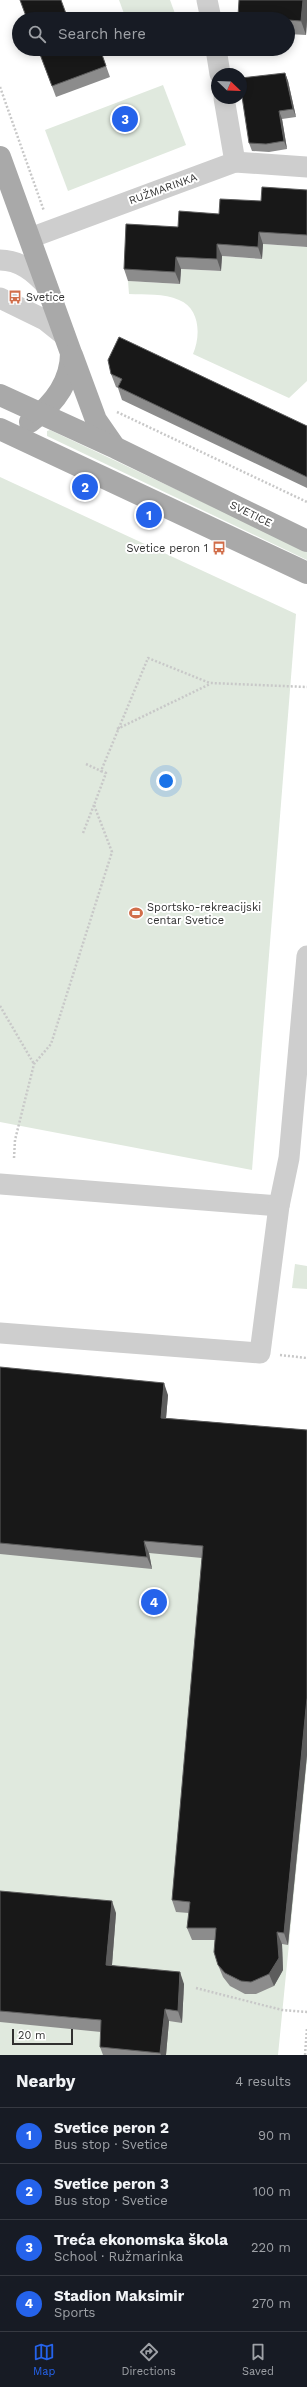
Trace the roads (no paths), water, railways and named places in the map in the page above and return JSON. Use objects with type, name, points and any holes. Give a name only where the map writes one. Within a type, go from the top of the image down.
[{"type":"main road","points":[[0,157],[96,420],[116,448]]},
{"type":"main road","points":[[2,427],[29,423],[42,414],[64,384],[71,365],[68,345]]},
{"type":"main road","name":"SVETICE","points":[[0,395],[116,448],[307,541]]},
{"type":"main road","points":[[2,427],[307,573]]},
{"type":"street","points":[[207,0],[209,12]]},
{"type":"street","points":[[217,56],[219,68]]},
{"type":"street","points":[[225,104],[235,162],[307,167]]},
{"type":"street","name":"RUŽMARINKA","points":[[30,238],[235,162]]},
{"type":"street","points":[[0,260],[16,263],[30,269],[47,286]]},
{"type":"street","points":[[0,298],[45,320],[68,345]]},
{"type":"street","points":[[0,1333],[260,1353],[279,1206],[289,1158],[307,956]]},
{"type":"street","points":[[0,1184],[279,1206]]},
{"type":"place","name":"Treća ekonomska škola","points":[[125,119]]},
{"type":"place","name":"Svetice","points":[[15,297]]},
{"type":"place","name":"Svetice peron 3","points":[[85,487]]},
{"type":"place","name":"Svetice peron 2","points":[[149,515]]},
{"type":"place","name":"Svetice peron 1","points":[[219,548]]},
{"type":"place","name":"Sportsko-rekreacijski centar Svetice","points":[[136,913]]},
{"type":"place","name":"Stadion Maksimir","points":[[154,1602]]}]
